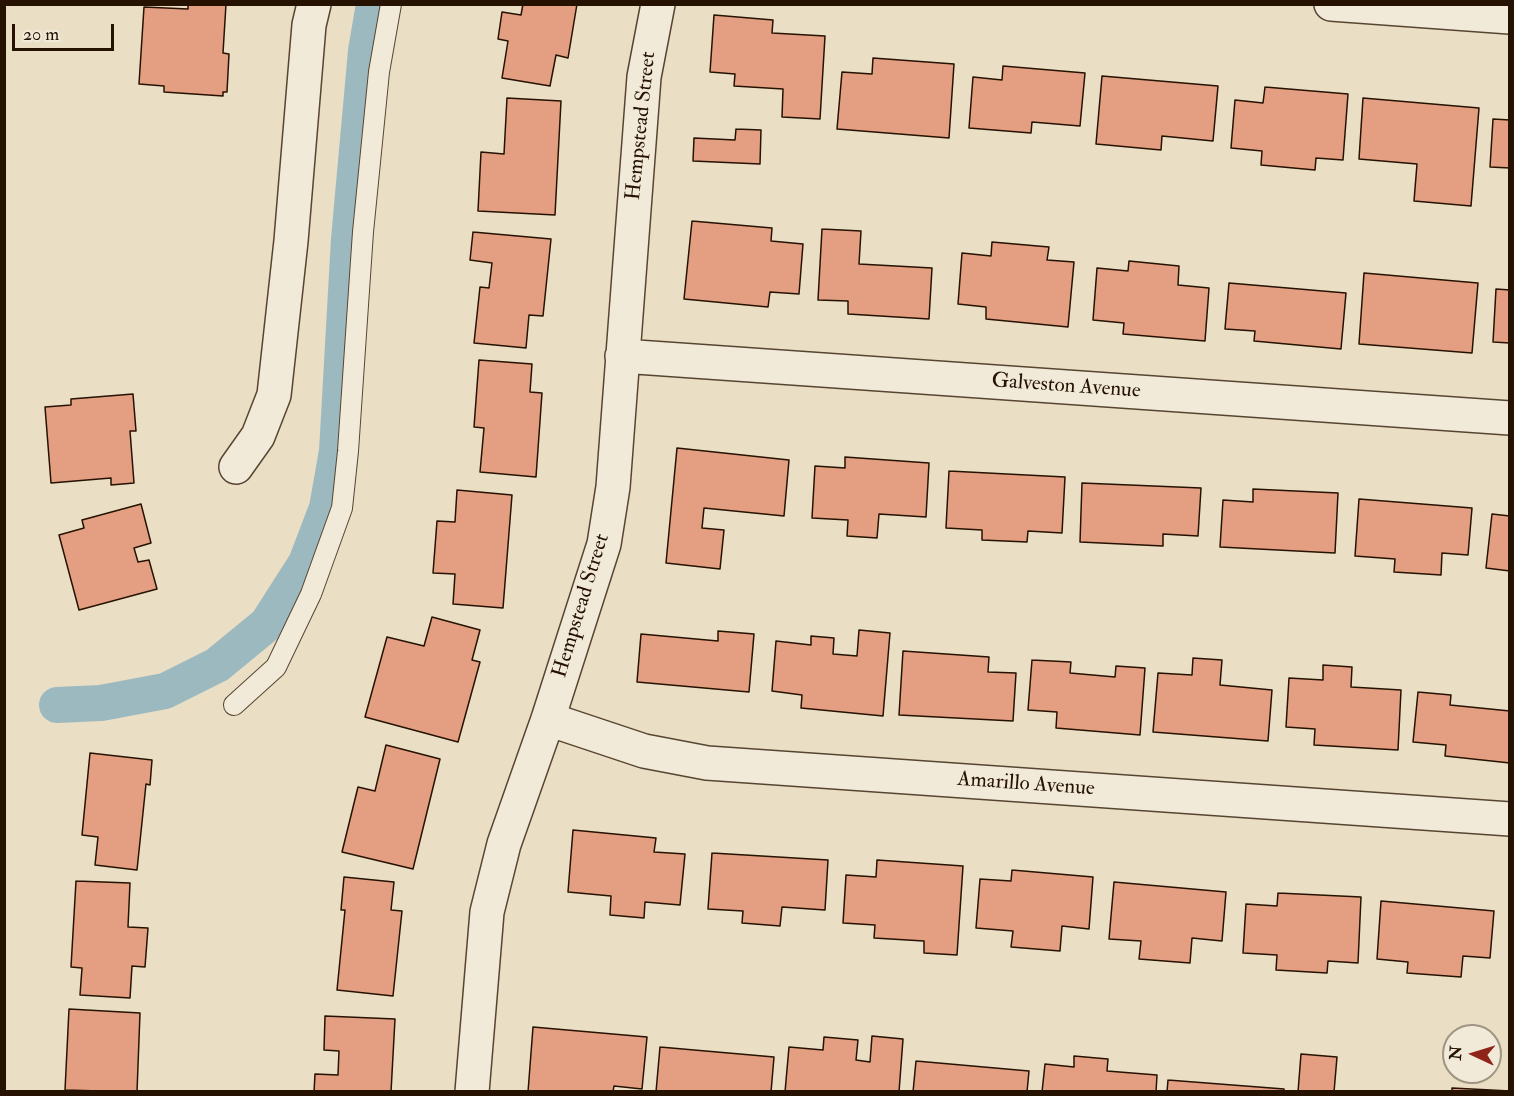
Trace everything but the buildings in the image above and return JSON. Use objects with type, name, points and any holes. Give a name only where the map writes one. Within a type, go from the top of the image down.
[{"type":"street","points":[[236,467],[258,436],[274,395],[291,241],[309,25],[314,4]]},
{"type":"street","name":"Hempstead Street","points":[[472,1092],[487,912],[504,844],[548,719],[604,544],[613,487],[644,77],[657,4]]},
{"type":"street","points":[[1331,4],[1509,17]]},
{"type":"street","name":"Galveston Avenue","points":[[622,356],[1509,418]]},
{"type":"street","name":"Amarillo Avenue","points":[[548,719],[644,751],[707,763],[1509,819]]},
{"type":"lane","points":[[234,705],[276,667],[310,594],[342,508],[363,232],[379,72],[391,4]]},
{"type":"waterway","points":[[57,705],[101,703],[165,691],[217,665],[267,624],[306,563],[327,508],[337,451],[349,239],[366,51],[374,4]]}]
